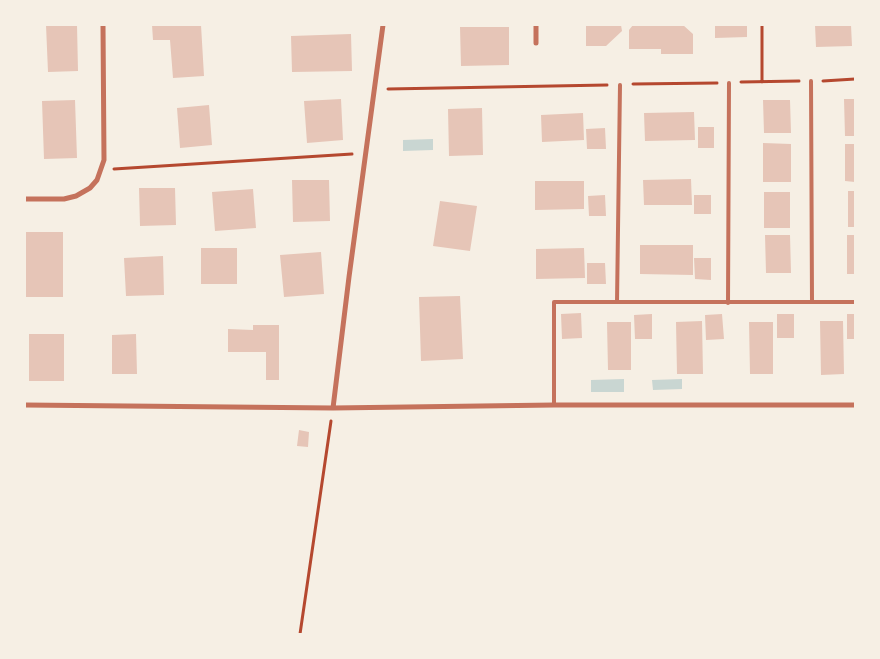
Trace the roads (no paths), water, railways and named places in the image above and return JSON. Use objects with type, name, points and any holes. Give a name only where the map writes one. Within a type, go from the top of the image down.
[{"type":"street","points":[[25,199],[76,196],[90,188],[97,180],[104,160],[103,25]]},
{"type":"street","points":[[333,408],[383,25]]},
{"type":"street","points":[[536,25],[536,43]]},
{"type":"street","points":[[25,404],[333,408],[554,405],[855,405]]},
{"type":"lane","points":[[811,81],[812,302]]},
{"type":"lane","points":[[728,303],[730,83]]},
{"type":"lane","points":[[617,302],[620,85]]},
{"type":"lane","points":[[554,405],[554,302],[855,302]]}]
